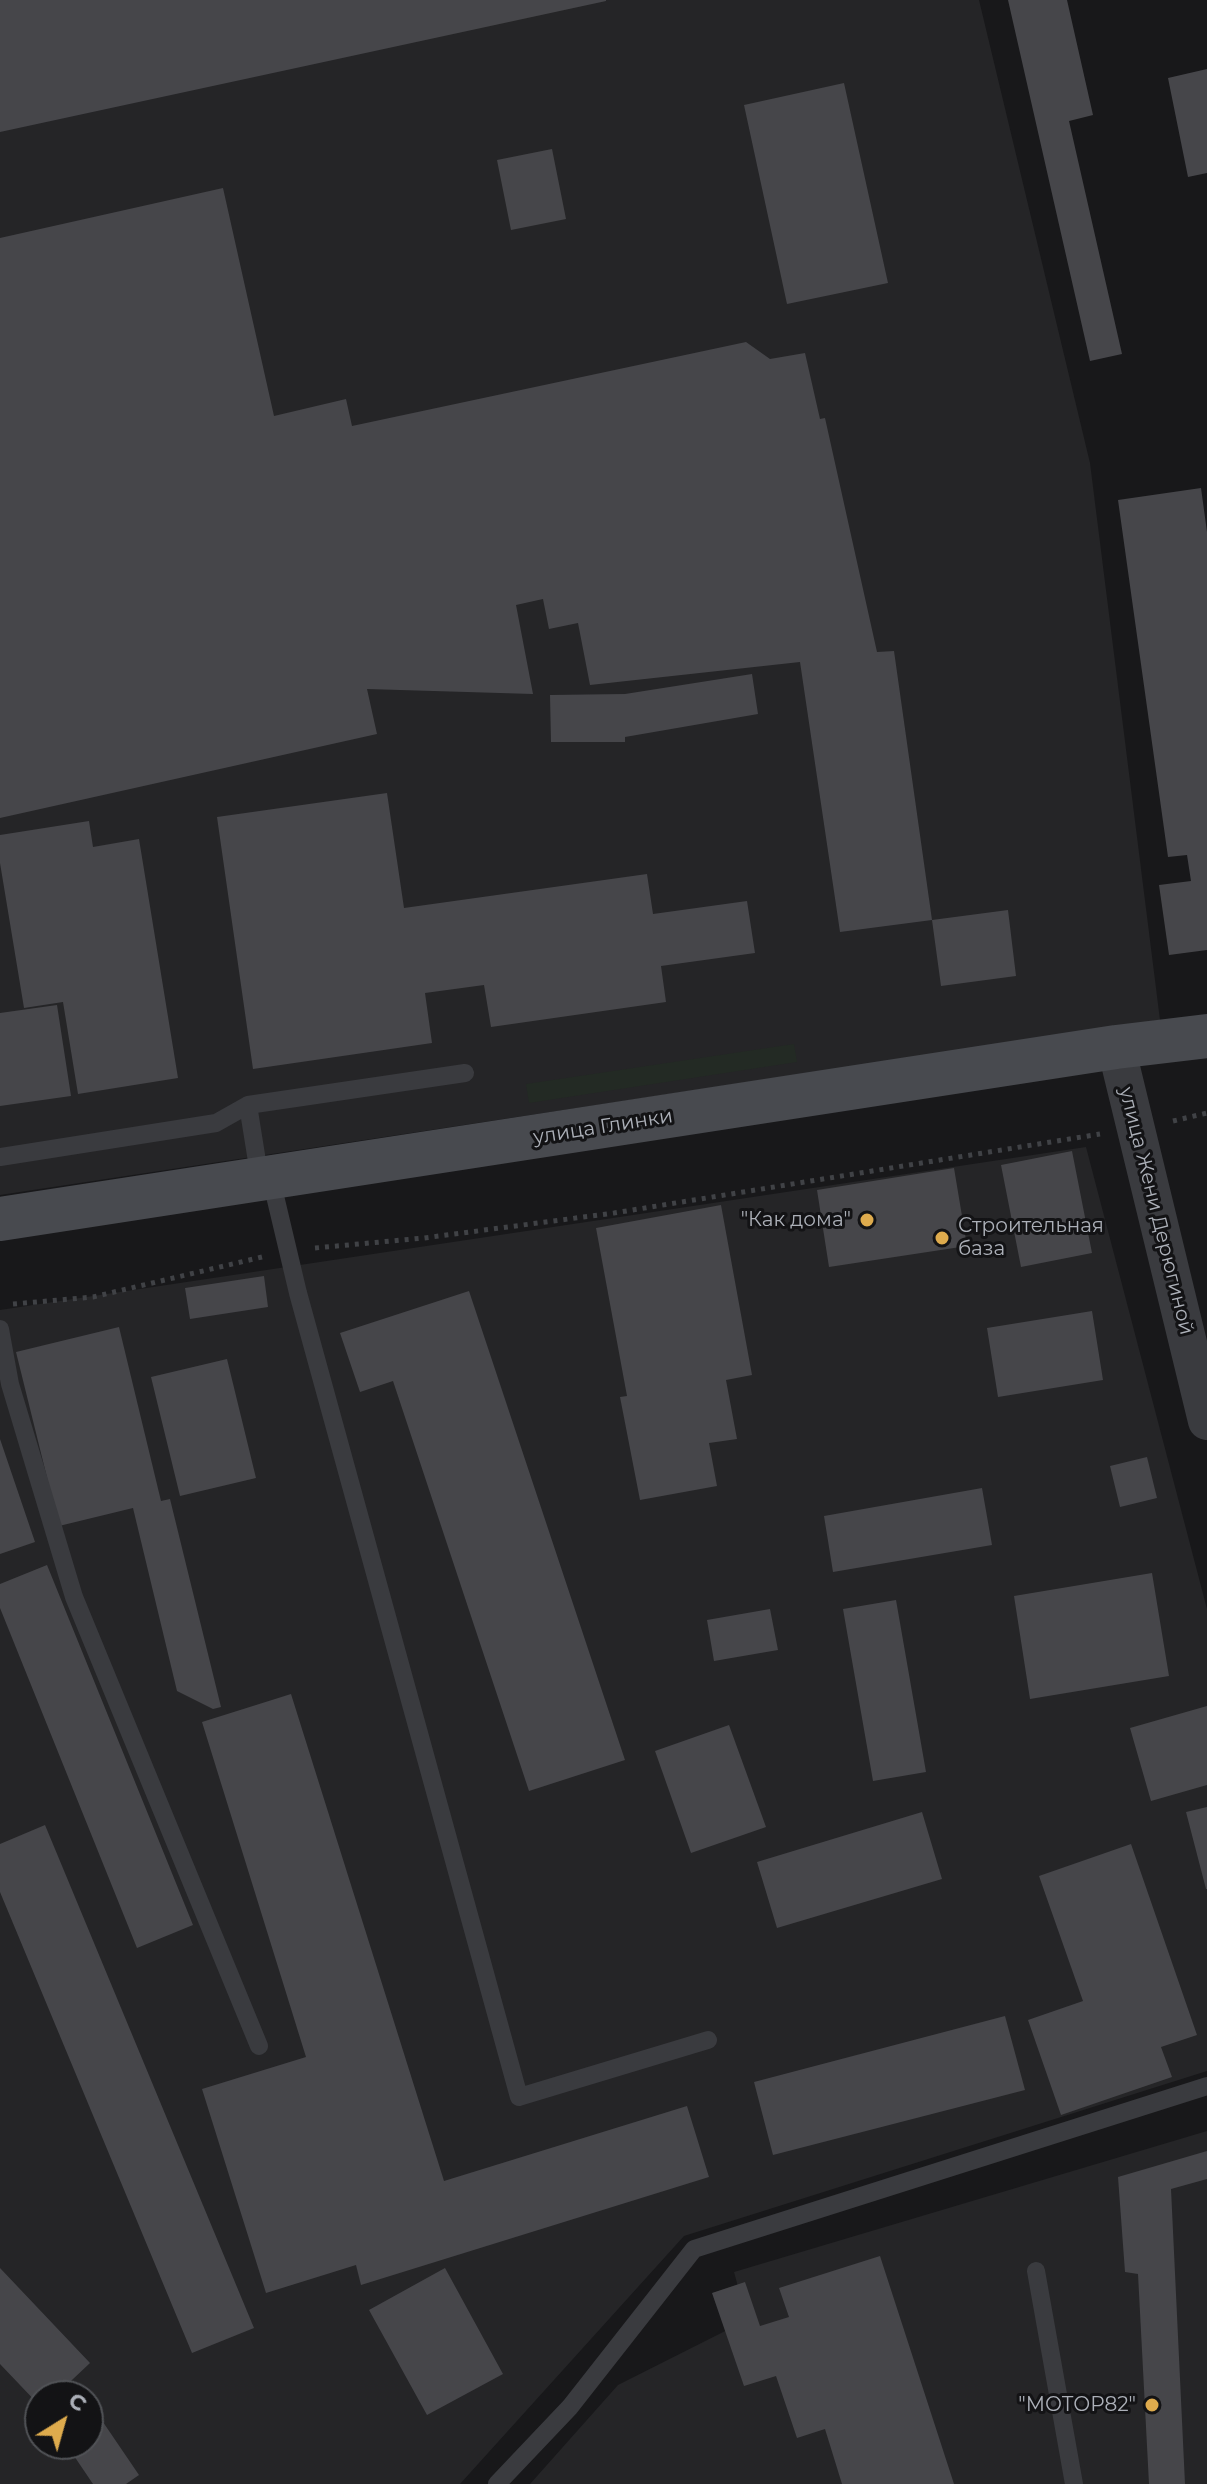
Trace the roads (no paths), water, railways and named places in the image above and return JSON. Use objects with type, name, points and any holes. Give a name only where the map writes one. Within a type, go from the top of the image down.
[{"type":"main road","name":"улица Глинки","points":[[0,1219],[1116,1047],[1207,1036]]},
{"type":"street","name":"улица Жени Дерюгиной","points":[[1116,1047],[1207,1421]]},
{"type":"lane","points":[[0,1157],[216,1123],[248,1105],[465,1073]]},
{"type":"lane","points":[[248,1105],[266,1180],[519,2097],[708,2040]]},
{"type":"lane","points":[[0,1329],[10,1384],[74,1597],[259,2046]]},
{"type":"lane","points":[[497,2484],[570,2407],[694,2249],[1207,2086]]},
{"type":"lane","points":[[1036,2271],[1074,2484]]},
{"type":"place","name":"\"Как дома\"","points":[[867,1220]]},
{"type":"place","name":"Строительная база","points":[[942,1238]]},
{"type":"place","name":"\"МОТОР82\"","points":[[1152,2405]]}]
